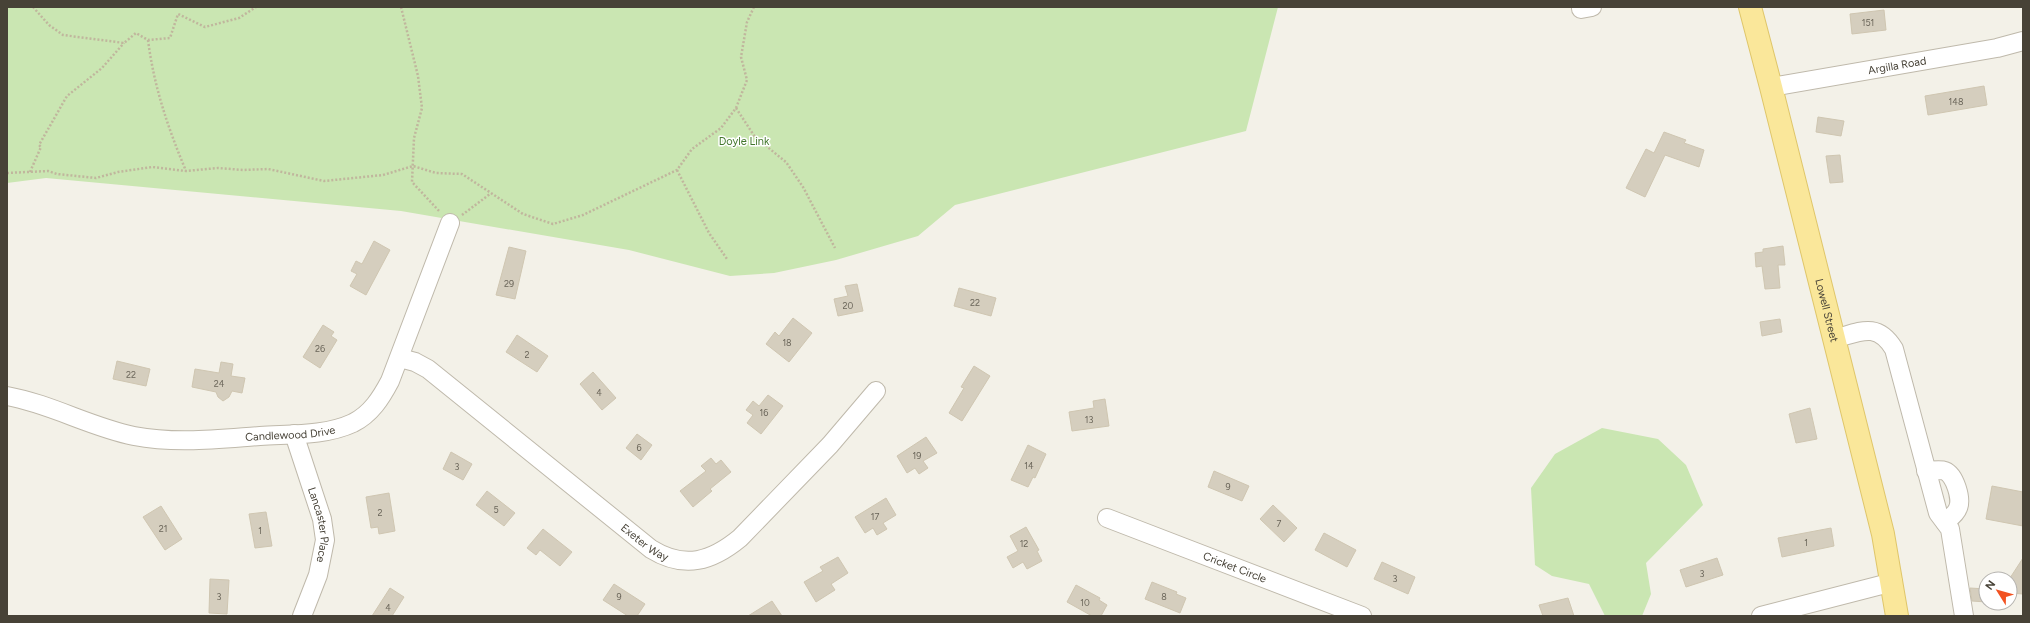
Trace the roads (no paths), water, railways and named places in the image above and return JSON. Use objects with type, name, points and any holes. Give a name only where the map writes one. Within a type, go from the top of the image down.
[{"type":"main road","name":"Lowell Street","points":[[1750,7],[1883,534],[1897,616]]},
{"type":"street","points":[[1581,7],[1581,9],[1592,7]]},
{"type":"street","name":"Argilla Road","points":[[1771,87],[1997,48],[2023,41]]},
{"type":"street","name":"Candlewood Drive","points":[[7,396],[36,403],[120,432],[158,440],[190,440],[294,434],[329,430],[353,423],[371,410],[383,394],[400,358],[450,223]]},
{"type":"street","points":[[1834,339],[1863,331],[1876,332],[1887,337],[1894,348],[1938,513],[1950,529],[1964,616]]},
{"type":"street","name":"Exeter Way","points":[[400,358],[415,362],[428,369],[651,550],[671,559],[685,561],[710,558],[725,550],[740,538],[830,445],[876,391]]},
{"type":"street","name":"Lancaster Place","points":[[294,434],[322,519],[325,540],[318,575],[302,616]]},
{"type":"street","points":[[1926,470],[1944,471],[1951,474],[1958,495],[1959,506],[1956,512],[1945,522]]},
{"type":"street","name":"Cricket Circle","points":[[1107,518],[1362,616]]},
{"type":"street","points":[[1761,616],[1892,582]]},
{"type":"park label","name":"Doyle Link","points":[[744,141]]}]
